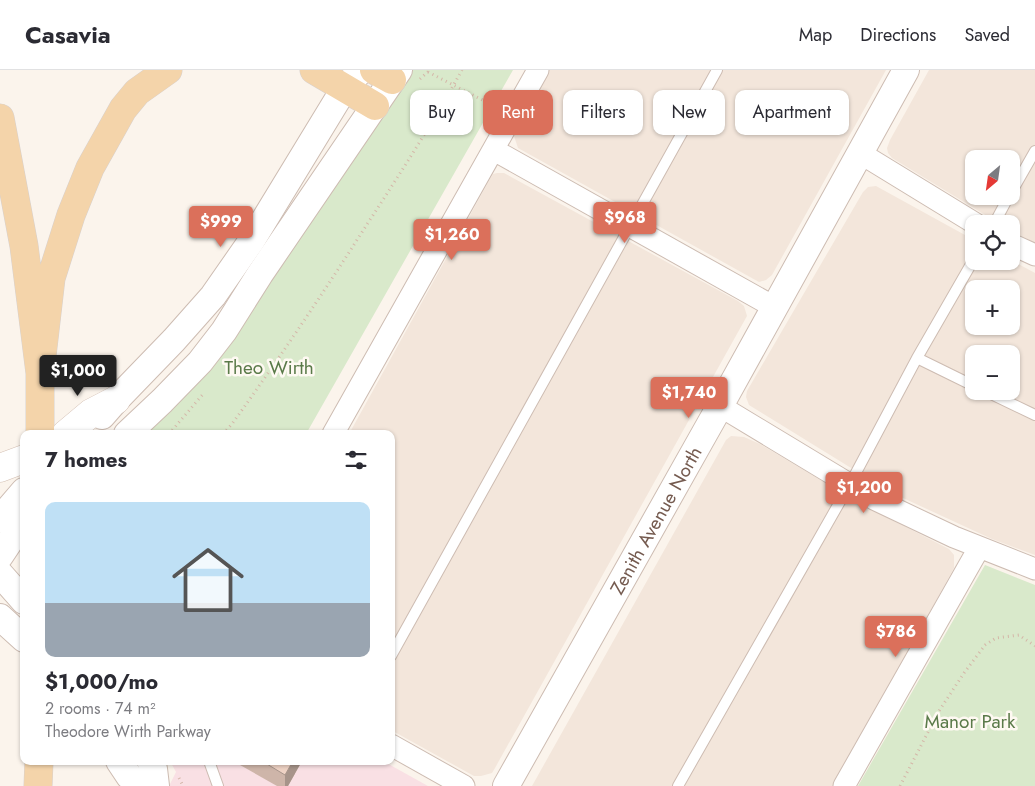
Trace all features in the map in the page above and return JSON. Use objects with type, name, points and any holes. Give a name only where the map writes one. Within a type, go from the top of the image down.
[{"type":"main road","points":[[40,430],[40,373],[51,278],[61,245],[90,168],[123,109],[138,92],[168,70]]},
{"type":"main road","points":[[314,70],[353,79],[375,106]]},
{"type":"main road","points":[[0,118],[24,246],[40,373]]},
{"type":"main road","points":[[71,430],[91,413],[116,400]]},
{"type":"main road","points":[[0,468],[20,460]]},
{"type":"main road","points":[[38,786],[39,765]]},
{"type":"street","points":[[527,90],[538,70]]},
{"type":"street","name":"Zenith Avenue North","points":[[506,786],[906,70]]},
{"type":"street","points":[[130,430],[200,362],[224,331],[260,274],[375,106],[388,73]]},
{"type":"street","points":[[89,430],[213,296],[252,240],[353,79]]},
{"type":"street","points":[[335,430],[502,135]]},
{"type":"street","points":[[494,150],[774,307]]},
{"type":"street","points":[[860,153],[965,217]]},
{"type":"street","points":[[1020,248],[1035,255]]},
{"type":"street","points":[[720,406],[874,499],[954,537],[1035,570]]},
{"type":"street","points":[[0,519],[20,496]]},
{"type":"street","points":[[0,556],[20,526]]},
{"type":"street","points":[[844,786],[979,548]]},
{"type":"street","points":[[0,574],[20,596]]},
{"type":"street","points":[[0,617],[20,635]]},
{"type":"street","points":[[395,747],[464,786]]},
{"type":"street","points":[[122,765],[129,776],[141,786]]},
{"type":"street","points":[[152,765],[156,786]]},
{"type":"lane","points":[[395,649],[718,70]]},
{"type":"lane","points":[[1020,177],[1035,151]]},
{"type":"lane","points":[[678,786],[850,484],[917,358],[967,270]]},
{"type":"lane","points":[[917,358],[965,382]]},
{"type":"lane","points":[[1004,400],[1035,415]]},
{"type":"lane","points":[[210,765],[218,786]]},
{"type":"path","points":[[430,70],[428,72],[483,100]]},
{"type":"path","points":[[227,430],[286,349],[331,281],[393,185],[462,70]]},
{"type":"path","points":[[900,786],[939,711],[985,645],[996,638],[1018,636],[1035,646]]},
{"type":"shaded area","points":[[549,70],[886,70],[772,275],[766,280],[759,282],[518,148],[514,135],[553,135],[553,90],[537,90]]},
{"type":"shaded area","points":[[929,70],[1035,70],[1035,243],[1020,236],[1020,215],[985,215],[969,205],[1020,205],[1020,150],[965,150],[965,203],[892,158],[887,148]]},
{"type":"shaded area","points":[[504,173],[738,301],[744,306],[747,316],[495,768],[492,773],[474,776],[395,732],[395,430],[351,430],[493,174]]},
{"type":"shaded area","points":[[876,186],[965,235],[965,270],[1020,270],[1020,265],[1035,273],[1035,555],[992,539],[890,492],[749,405],[746,397],[747,391],[863,192],[868,187]]},
{"type":"shaded area","points":[[731,436],[744,437],[760,444],[859,503],[949,549],[954,555],[954,568],[834,786],[532,786],[726,440]]},
{"type":"shaded area","points":[[172,765],[390,765],[428,786],[169,786],[176,772]]},
{"type":"green space","name":"Theo Wirth","points":[[413,70],[513,70],[502,90],[483,90],[483,123],[308,430],[136,430]]},
{"type":"green space","name":"Manor Park","points":[[985,565],[1035,585],[1035,786],[858,786]]},
{"type":"building","points":[[269,765],[291,765],[285,775]]}]
